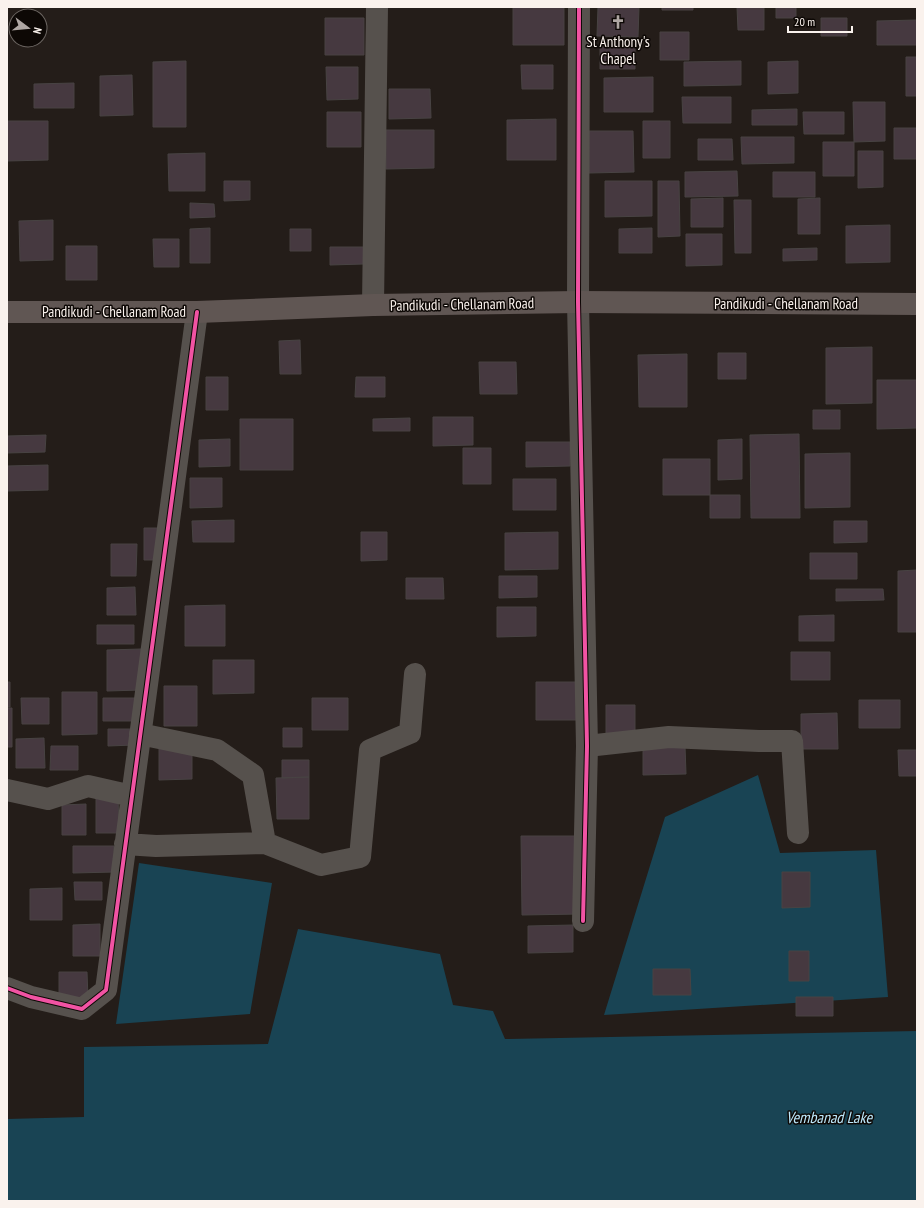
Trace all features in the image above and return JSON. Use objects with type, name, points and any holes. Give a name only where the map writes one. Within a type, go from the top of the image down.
[{"type":"main road","name":"Pandikudi - Chellanam Road","points":[[7,312],[197,312],[373,305],[578,302],[917,304]]},
{"type":"street","points":[[373,305],[377,7]]},
{"type":"street","points":[[579,7],[578,302],[587,746],[582,921]]},
{"type":"street","points":[[7,988],[31,997],[82,1009],[106,990],[197,312]]},
{"type":"street","points":[[125,844],[156,846],[265,843],[321,865],[360,857],[370,750],[410,733],[415,674]]},
{"type":"street","points":[[140,734],[217,750],[253,775],[265,843]]},
{"type":"street","points":[[587,746],[669,737],[792,741],[798,833]]},
{"type":"street","points":[[7,790],[48,799],[88,786],[132,796]]},
{"type":"water","points":[[758,775],[780,853],[876,850],[888,997],[604,1015],[665,817]]},
{"type":"water","points":[[139,863],[272,883],[250,1014],[116,1024]]},
{"type":"water","name":"Vembanad Lake","points":[[298,929],[440,954],[453,1005],[493,1011],[505,1039],[917,1031],[917,1201],[7,1201],[7,1119],[84,1117],[84,1047],[268,1044]]},
{"type":"building","points":[[513,7],[564,7],[564,45],[513,45]]},
{"type":"building","name":"St Anthony's Chapel","points":[[598,7],[639,7],[638,37],[597,36]]},
{"type":"building","points":[[662,7],[693,7],[693,10],[662,10]]},
{"type":"building","points":[[737,7],[764,7],[764,30],[738,30]]},
{"type":"building","points":[[776,7],[796,7],[796,18],[776,18]]},
{"type":"building","points":[[325,18],[364,18],[364,55],[325,55]]},
{"type":"building","points":[[821,18],[847,18],[847,36],[821,36]]},
{"type":"building","points":[[917,20],[917,45],[877,45],[877,21]]},
{"type":"building","points":[[660,32],[689,32],[689,60],[660,60]]},
{"type":"building","points":[[635,46],[635,69],[600,69],[600,47]]},
{"type":"building","points":[[906,57],[917,57],[917,96],[906,96]]},
{"type":"building","points":[[186,61],[186,127],[153,127],[153,62]]},
{"type":"building","points":[[741,61],[741,85],[684,86],[684,62]]},
{"type":"building","points":[[798,61],[798,93],[768,94],[768,62]]},
{"type":"building","points":[[521,65],[553,65],[553,89],[522,89]]},
{"type":"building","points":[[326,67],[358,67],[358,99],[327,100]]},
{"type":"building","points":[[132,75],[133,115],[100,116],[100,76]]},
{"type":"building","points":[[653,77],[653,112],[604,112],[604,78]]},
{"type":"building","points":[[74,83],[74,108],[34,108],[34,84]]},
{"type":"building","points":[[389,89],[430,89],[431,118],[389,119]]},
{"type":"building","points":[[682,97],[731,97],[731,123],[683,123]]},
{"type":"building","points":[[853,102],[885,102],[885,141],[854,142]]},
{"type":"building","points":[[797,109],[797,125],[752,125],[752,110]]},
{"type":"building","points":[[327,112],[361,112],[361,147],[327,147]]},
{"type":"building","points":[[803,112],[844,112],[844,134],[804,134]]},
{"type":"building","points":[[556,119],[556,160],[507,160],[507,120]]},
{"type":"building","points":[[7,121],[48,121],[48,160],[7,161]]},
{"type":"building","points":[[643,121],[670,121],[670,158],[643,158]]},
{"type":"building","points":[[894,128],[917,128],[917,159],[894,159]]},
{"type":"building","points":[[386,130],[434,130],[434,168],[386,169]]},
{"type":"building","points":[[589,131],[633,131],[634,172],[589,173]]},
{"type":"building","points":[[741,137],[794,137],[794,163],[742,164]]},
{"type":"building","points":[[698,139],[732,139],[733,160],[698,160]]},
{"type":"building","points":[[823,142],[854,142],[854,176],[823,176]]},
{"type":"building","points":[[858,151],[883,151],[883,187],[858,188]]},
{"type":"building","points":[[205,153],[205,191],[169,191],[168,154]]},
{"type":"building","points":[[737,171],[738,196],[685,197],[685,172]]},
{"type":"building","points":[[773,172],[815,172],[815,197],[773,197]]},
{"type":"building","points":[[224,181],[250,181],[250,200],[224,201]]},
{"type":"building","points":[[605,181],[652,181],[652,216],[605,217]]},
{"type":"building","points":[[658,181],[679,181],[680,236],[658,237]]},
{"type":"building","points":[[723,198],[723,227],[691,227],[691,199]]},
{"type":"building","points":[[820,198],[820,234],[798,234],[798,199]]},
{"type":"building","points":[[734,200],[751,200],[751,253],[735,253]]},
{"type":"building","points":[[190,203],[214,204],[215,217],[190,218]]},
{"type":"building","points":[[53,220],[53,260],[20,261],[19,221]]},
{"type":"building","points":[[890,225],[890,262],[846,263],[846,226]]},
{"type":"building","points":[[210,228],[210,263],[190,263],[190,229]]},
{"type":"building","points":[[652,228],[652,253],[619,253],[619,229]]},
{"type":"building","points":[[290,229],[311,229],[311,251],[290,251]]},
{"type":"building","points":[[686,234],[722,234],[722,265],[686,266]]},
{"type":"building","points":[[153,239],[179,239],[179,267],[154,267]]},
{"type":"building","points":[[66,246],[97,246],[97,280],[66,280]]},
{"type":"building","points":[[330,247],[364,247],[364,264],[330,265]]},
{"type":"building","points":[[817,248],[817,260],[783,261],[783,249]]},
{"type":"building","points":[[300,340],[301,374],[280,374],[279,341]]},
{"type":"building","points":[[872,347],[872,403],[826,404],[826,348]]},
{"type":"building","points":[[718,353],[746,353],[746,379],[718,379]]},
{"type":"building","points":[[687,354],[687,407],[639,407],[638,355]]},
{"type":"building","points":[[479,362],[516,362],[517,394],[480,394]]},
{"type":"building","points":[[206,377],[228,377],[228,410],[206,410]]},
{"type":"building","points":[[356,377],[385,377],[385,397],[355,397]]},
{"type":"building","points":[[877,380],[917,380],[917,428],[877,429]]},
{"type":"building","points":[[813,410],[840,410],[840,429],[813,429]]},
{"type":"building","points":[[433,417],[473,417],[473,445],[433,446]]},
{"type":"building","points":[[410,418],[410,431],[373,431],[373,419]]},
{"type":"building","points":[[240,419],[293,419],[293,470],[240,470]]},
{"type":"building","points":[[799,434],[800,518],[751,518],[750,435]]},
{"type":"building","points":[[46,435],[45,452],[7,453],[7,436]]},
{"type":"building","points":[[230,439],[230,466],[199,467],[199,440]]},
{"type":"building","points":[[742,439],[742,479],[718,480],[718,440]]},
{"type":"building","points":[[526,442],[570,442],[570,466],[526,467]]},
{"type":"building","points":[[463,448],[491,448],[491,484],[463,484]]},
{"type":"building","points":[[850,453],[850,507],[805,508],[805,454]]},
{"type":"building","points":[[663,459],[710,459],[710,495],[663,495]]},
{"type":"building","points":[[48,465],[48,490],[7,491],[7,466]]},
{"type":"building","points":[[190,478],[222,478],[222,507],[190,508]]},
{"type":"building","points":[[513,479],[556,479],[556,510],[513,510]]},
{"type":"building","points":[[710,495],[740,495],[740,518],[710,518]]},
{"type":"building","points":[[234,520],[234,542],[193,542],[192,521]]},
{"type":"building","points":[[834,521],[867,521],[867,542],[834,543]]},
{"type":"building","points":[[144,528],[163,528],[163,560],[144,560]]},
{"type":"building","points":[[361,532],[387,532],[387,560],[361,561]]},
{"type":"building","points":[[558,532],[558,569],[505,570],[505,533]]},
{"type":"building","points":[[111,544],[137,544],[136,576],[111,576]]},
{"type":"building","points":[[810,553],[857,553],[857,579],[810,579]]},
{"type":"building","points":[[917,570],[917,632],[898,632],[898,571]]},
{"type":"building","points":[[499,576],[537,576],[537,597],[499,598]]},
{"type":"building","points":[[406,578],[443,578],[444,599],[406,599]]},
{"type":"building","points":[[135,587],[136,615],[107,615],[107,588]]},
{"type":"building","points":[[836,589],[883,589],[884,600],[836,601]]},
{"type":"building","points":[[225,605],[225,646],[185,646],[185,606]]},
{"type":"building","points":[[497,607],[536,607],[536,636],[497,637]]},
{"type":"building","points":[[834,615],[834,641],[799,641],[799,616]]},
{"type":"building","points":[[97,625],[134,625],[134,644],[97,644]]},
{"type":"building","points":[[141,649],[141,690],[107,691],[107,650]]},
{"type":"building","points":[[791,652],[830,652],[830,680],[791,680]]},
{"type":"building","points":[[213,660],[254,660],[254,693],[213,694]]},
{"type":"building","points":[[7,682],[10,682],[10,707],[7,707]]},
{"type":"building","points":[[536,682],[576,682],[576,720],[536,720]]},
{"type":"building","points":[[164,686],[197,686],[197,726],[164,726]]},
{"type":"building","points":[[62,692],[97,692],[97,734],[62,735]]},
{"type":"building","points":[[21,698],[49,698],[49,724],[22,724]]},
{"type":"building","points":[[103,698],[135,698],[136,721],[103,721]]},
{"type":"building","points":[[312,698],[348,698],[348,730],[312,730]]},
{"type":"building","points":[[859,700],[900,700],[900,728],[859,728]]},
{"type":"building","points":[[606,705],[635,705],[635,736],[606,737]]},
{"type":"building","points":[[7,708],[12,708],[12,747],[7,747]]},
{"type":"building","points":[[837,713],[838,749],[801,749],[801,714]]},
{"type":"building","points":[[283,728],[302,728],[302,747],[283,747]]},
{"type":"building","points":[[108,729],[133,729],[134,745],[108,746]]},
{"type":"building","points":[[44,738],[45,768],[16,768],[16,739]]},
{"type":"building","points":[[51,746],[78,746],[78,770],[50,770]]},
{"type":"building","points":[[643,746],[685,746],[686,774],[643,775]]},
{"type":"building","points":[[159,748],[192,748],[192,779],[159,780]]},
{"type":"building","points":[[898,750],[917,750],[917,776],[899,776]]},
{"type":"building","points":[[282,760],[309,760],[309,777],[282,778]]},
{"type":"building","points":[[309,777],[309,819],[277,819],[276,778]]},
{"type":"building","points":[[96,796],[118,796],[119,833],[96,833]]},
{"type":"building","points":[[86,804],[86,835],[62,835],[62,805]]},
{"type":"building","points":[[521,836],[579,836],[580,914],[522,915]]},
{"type":"building","points":[[73,846],[114,846],[115,872],[73,873]]},
{"type":"building","points":[[782,872],[810,872],[810,907],[782,908]]},
{"type":"building","points":[[74,882],[102,882],[102,900],[75,900]]},
{"type":"building","points":[[62,888],[62,920],[30,920],[30,889]]},
{"type":"building","points":[[100,924],[100,956],[73,956],[73,925]]},
{"type":"building","points":[[573,925],[573,952],[528,953],[528,926]]},
{"type":"building","points":[[789,951],[809,951],[809,981],[789,981]]},
{"type":"building","points":[[653,969],[690,969],[691,995],[653,995]]},
{"type":"building","points":[[59,972],[87,972],[88,999],[59,999]]},
{"type":"building","points":[[796,997],[833,997],[833,1016],[796,1016]]},
{"type":"cycle path","points":[[579,7],[578,302],[587,746],[583,921]]},
{"type":"cycle path","points":[[7,988],[31,997],[82,1009],[106,990],[197,312]]},
{"type":"place","name":"St Anthony's Chapel","points":[[618,22]]}]
